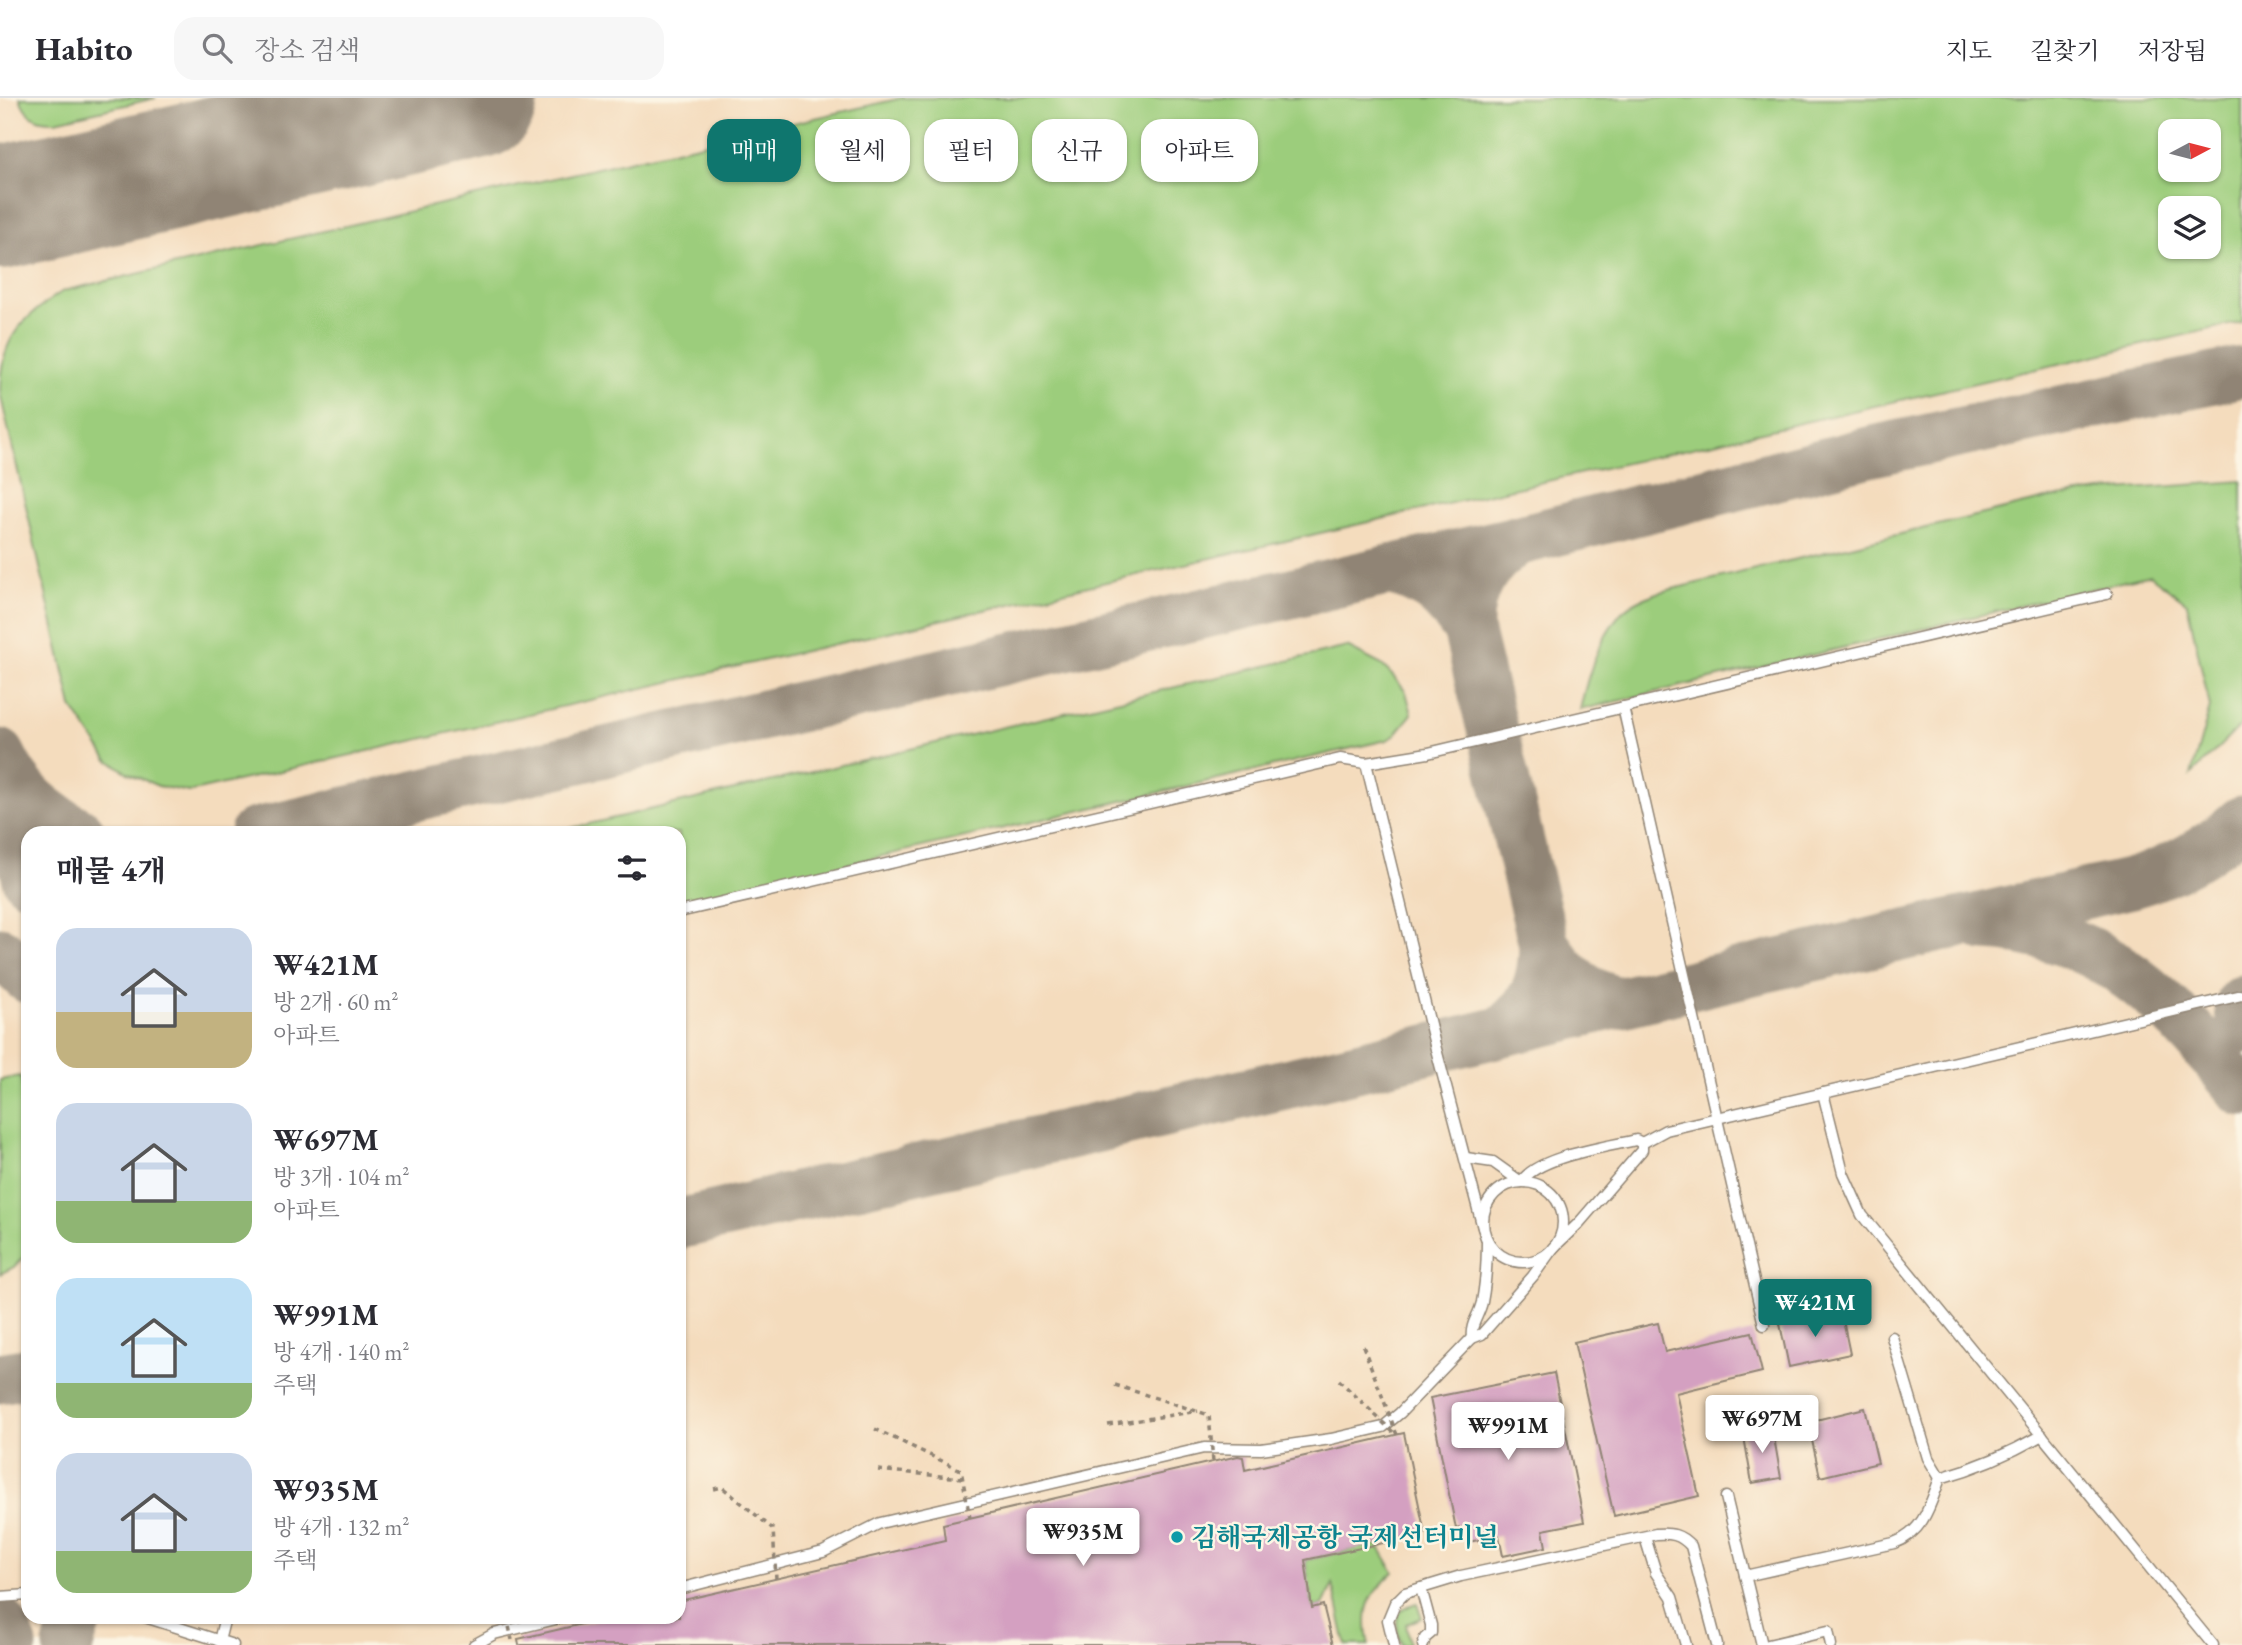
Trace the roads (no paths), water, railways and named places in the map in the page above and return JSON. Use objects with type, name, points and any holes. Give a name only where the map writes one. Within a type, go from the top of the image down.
[{"type":"lane","points":[[686,910],[1340,759],[1367,763],[1428,753],[2106,594]]},
{"type":"lane","points":[[1623,707],[1764,1325]]},
{"type":"lane","points":[[1367,763],[1436,1049],[1483,1228],[1494,1252],[1519,1263],[1544,1257],[1579,1223],[1642,1150],[1642,1143]]},
{"type":"lane","points":[[1642,1143],[1666,1130],[2242,995]]},
{"type":"lane","points":[[1823,1093],[1843,1173],[1862,1215],[2213,1645]]},
{"type":"lane","points":[[1521,1182],[1526,1174],[1553,1161],[1636,1140],[1642,1143]]},
{"type":"lane","points":[[1466,1158],[1493,1163],[1521,1182]]},
{"type":"lane","points":[[686,1587],[823,1552],[880,1523],[1204,1448],[1261,1449],[1331,1439],[1383,1427],[1400,1413],[1472,1338],[1482,1335],[1533,1276],[1560,1237],[1562,1211],[1547,1190],[1535,1184],[1521,1182],[1496,1191],[1483,1214],[1483,1228]]},
{"type":"lane","points":[[1472,1338],[1470,1328],[1481,1306],[1487,1274],[1487,1241]]},
{"type":"lane","points":[[1745,1576],[1907,1538],[1927,1516],[1940,1478],[1928,1458],[1892,1337]]},
{"type":"lane","points":[[1940,1478],[1967,1471],[2014,1452],[2042,1435]]},
{"type":"lane","points":[[1726,1497],[1762,1645]]},
{"type":"lane","points":[[1394,1645],[1388,1620],[1395,1603],[1405,1593],[1461,1576],[1672,1533],[1684,1538],[1691,1546],[1717,1645]]},
{"type":"lane","points":[[1645,1537],[1656,1573],[1672,1597],[1686,1645]]},
{"type":"lane","points":[[1421,1588],[1431,1625],[1431,1633],[1425,1638],[1423,1645]]},
{"type":"lane","points":[[0,1597],[21,1596]]},
{"type":"lane","points":[[167,1624],[233,1645]]},
{"type":"lane","points":[[219,1641],[223,1624]]},
{"type":"lane","points":[[474,1645],[494,1634],[535,1624]]},
{"type":"lane","points":[[1768,1645],[1828,1631],[1831,1645]]},
{"type":"place","name":"김해국제공항 국제선터미널","points":[[1177,1537]]}]
